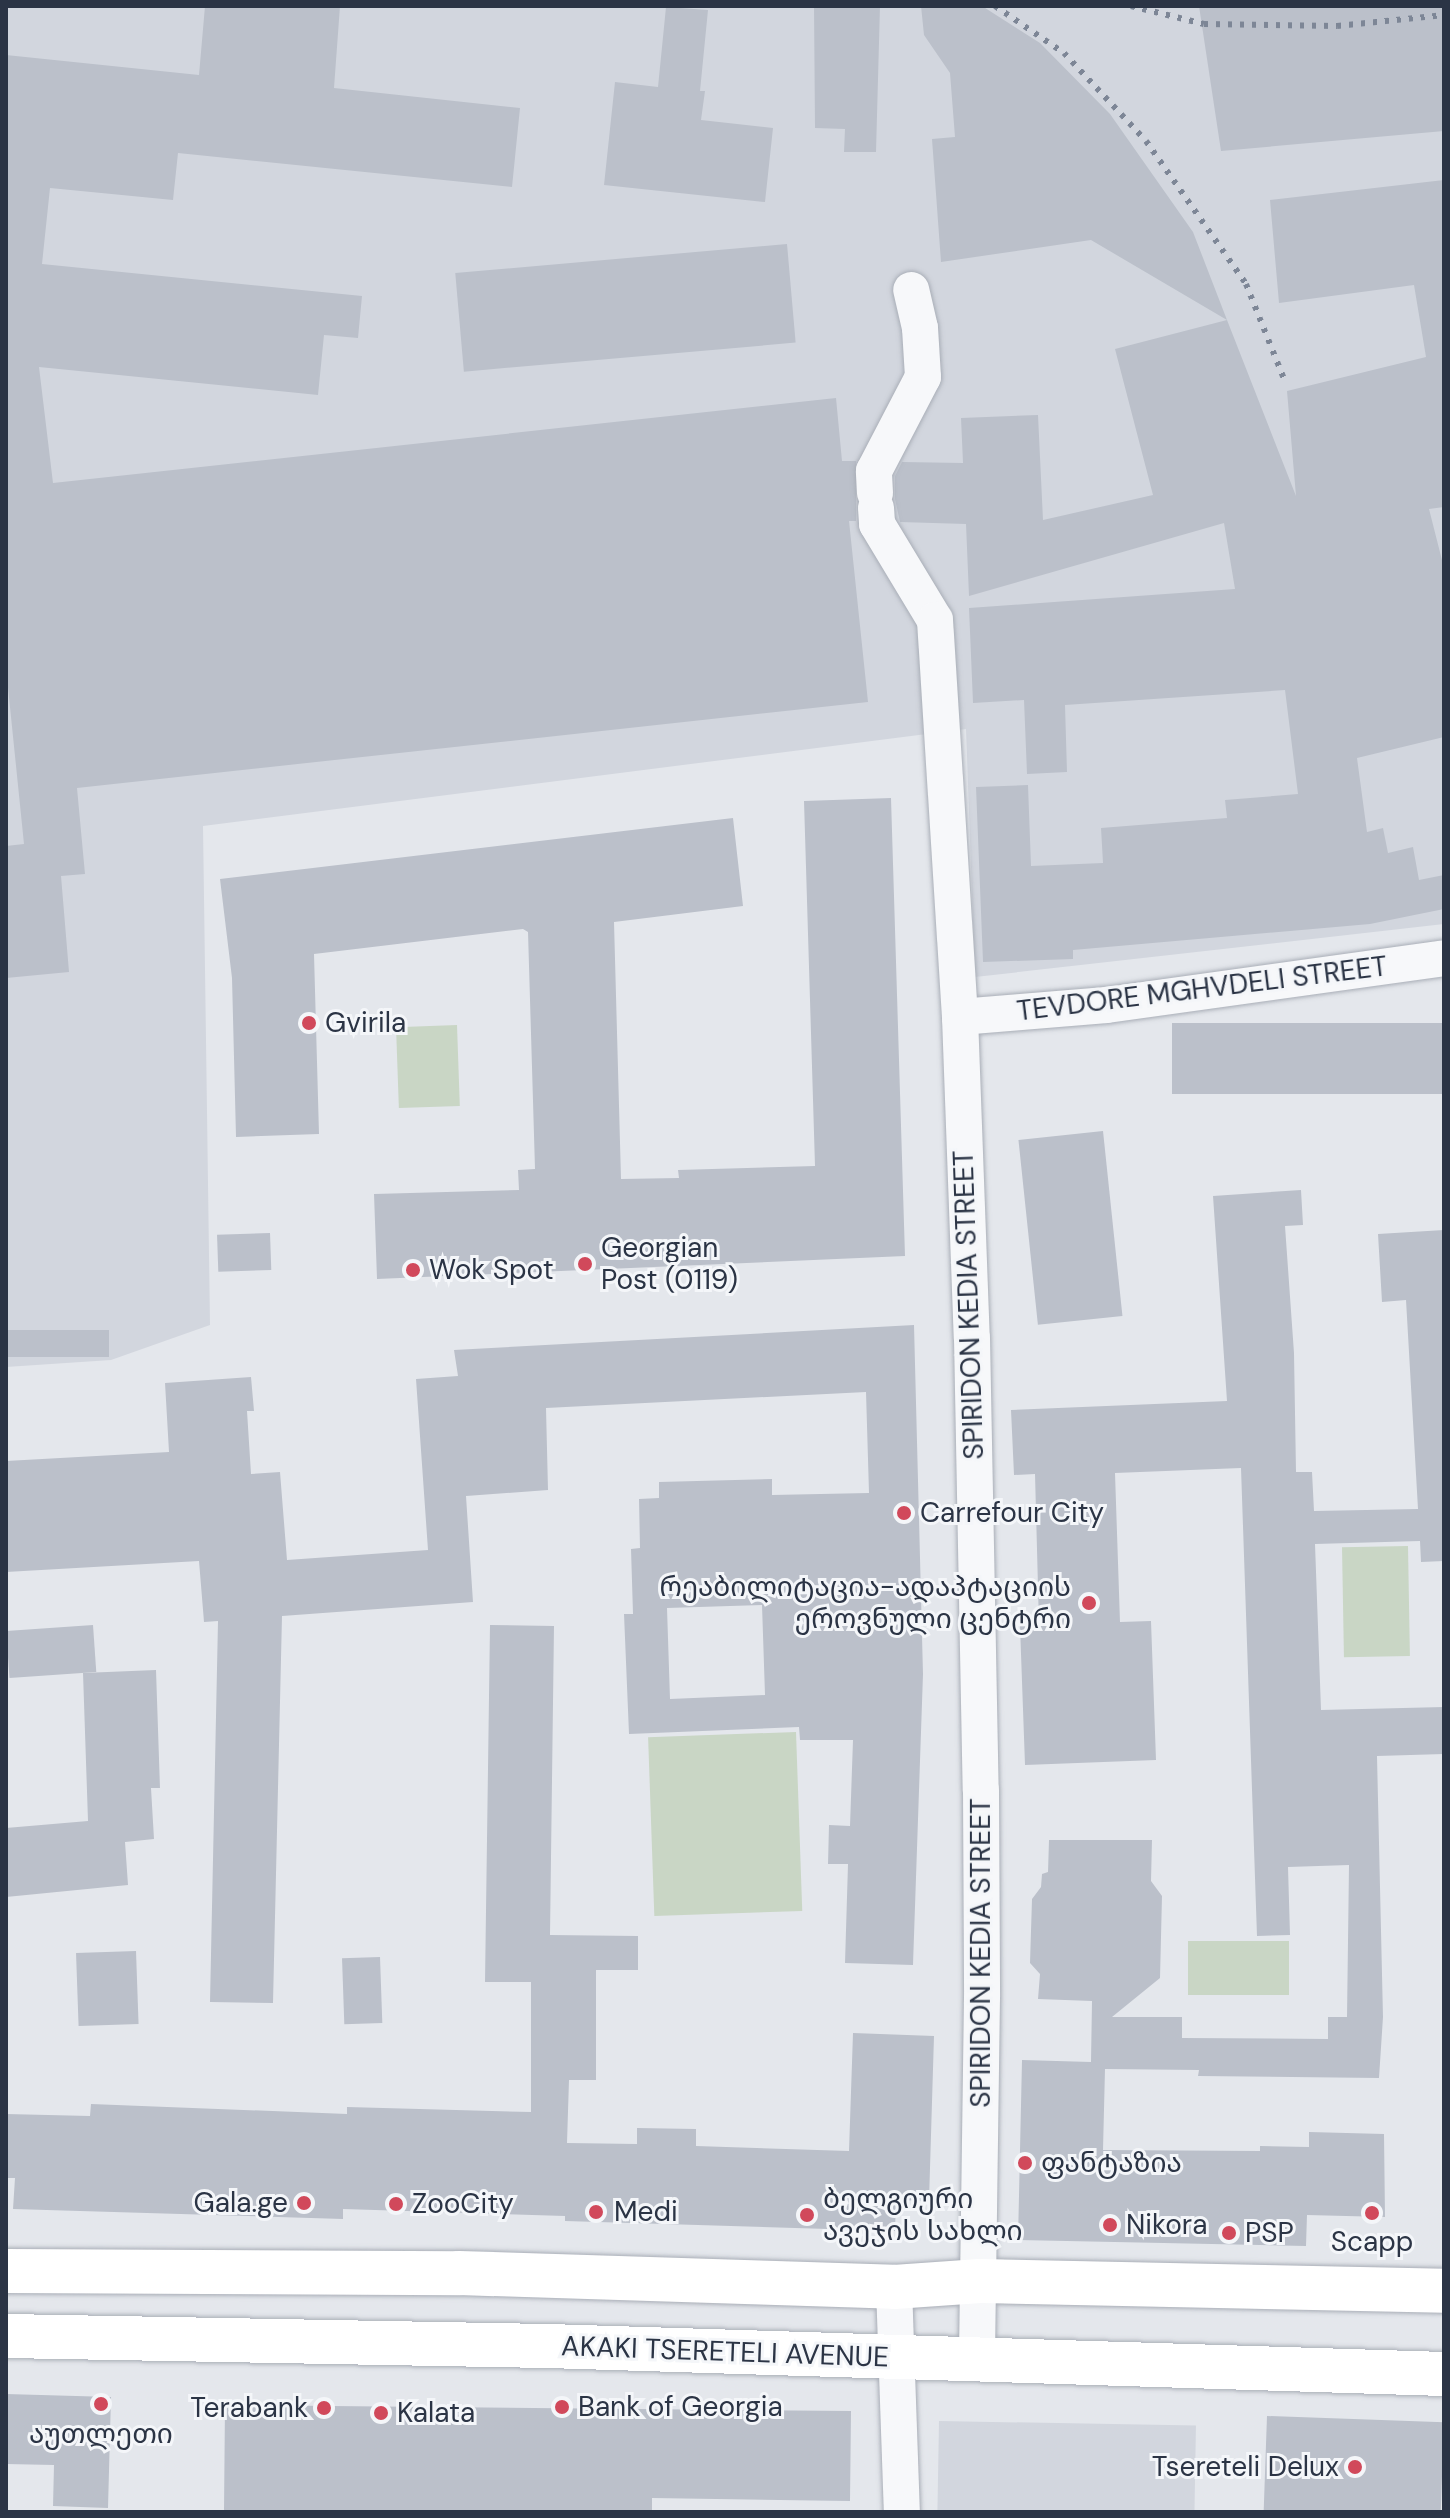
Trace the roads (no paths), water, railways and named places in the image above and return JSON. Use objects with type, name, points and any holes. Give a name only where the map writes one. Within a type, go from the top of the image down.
[{"type":"main road","points":[[6,2271],[459,2273],[894,2287],[980,2281],[1444,2291]]},
{"type":"main road","name":"AKAKI TSERETELI AVENUE","points":[[6,2336],[548,2346],[1444,2374]]},
{"type":"street","name":"SPIRIDON KEDIA STREET","points":[[911,290],[920,328],[923,377],[874,471],[877,524],[935,620],[960,1017],[972,1338],[981,1790],[980,2281],[977,2360]]},
{"type":"street","name":"TEVDORE MGHVDELI STREET","points":[[960,1017],[1107,1005],[1444,958]]},
{"type":"street","points":[[894,2287],[894,2359],[902,2512]]},
{"type":"railway","points":[[995,6],[1064,53],[1146,141],[1246,284],[1284,379]]},
{"type":"railway","points":[[1131,6],[1204,24],[1337,26],[1444,15]]},
{"type":"place","name":"Gvirila","points":[[309,1023]]},
{"type":"place","name":"Georgian Post (0119)","points":[[585,1264]]},
{"type":"place","name":"Wok Spot","points":[[413,1270]]},
{"type":"place","name":"Carrefour City","points":[[904,1513]]},
{"type":"place","name":"რეაბილიტაცია-ადაპტაციის ეროვნული ცენტრი","points":[[1089,1603]]},
{"type":"place","name":"ფანტაზია","points":[[1025,2163]]},
{"type":"place","name":"Gala.ge","points":[[304,2203]]},
{"type":"place","name":"ZooCity","points":[[396,2204]]},
{"type":"place","name":"Medi","points":[[596,2212]]},
{"type":"place","name":"Scapp","points":[[1372,2213]]},
{"type":"place","name":"ბელგიური ავეჯის სახლი","points":[[807,2215]]},
{"type":"place","name":"Nikora","points":[[1110,2225]]},
{"type":"place","name":"PSP","points":[[1229,2233]]},
{"type":"place","name":"აუთლეთი","points":[[101,2404]]},
{"type":"place","name":"Bank of Georgia","points":[[562,2407]]},
{"type":"place","name":"Terabank","points":[[324,2408]]},
{"type":"place","name":"Kalata","points":[[381,2413]]},
{"type":"place","name":"Tsereteli Delux","points":[[1355,2467]]}]
